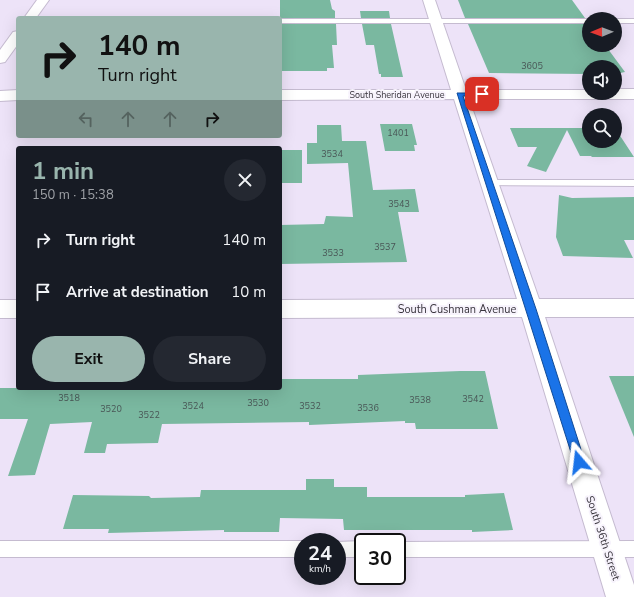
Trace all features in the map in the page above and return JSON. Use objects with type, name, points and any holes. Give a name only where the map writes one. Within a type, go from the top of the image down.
[{"type":"street","points":[[31,16],[43,0]]},
{"type":"street","name":"South 36th Street","points":[[429,0],[531,309],[622,597]]},
{"type":"street","points":[[0,59],[16,38]]},
{"type":"street","name":"South Sheridan Avenue","points":[[282,95],[634,94]]},
{"type":"street","points":[[0,96],[16,96]]},
{"type":"street","name":"South Cushman Avenue","points":[[282,309],[634,308]]},
{"type":"street","points":[[0,309],[16,309]]},
{"type":"lane","points":[[282,21],[582,21]]},
{"type":"lane","points":[[622,21],[634,21]]},
{"type":"lane","points":[[489,183],[634,183]]},
{"type":"lane","points":[[0,549],[294,549]]},
{"type":"lane","points":[[406,549],[634,549]]},
{"type":"building","points":[[280,0],[330,0],[332,9],[335,11],[335,18],[282,18],[282,16],[280,16]]},
{"type":"building","points":[[458,0],[572,0],[582,14],[582,18],[465,18]]},
{"type":"building","points":[[360,11],[389,11],[390,18],[361,18]]},
{"type":"building","points":[[282,24],[336,24],[337,45],[332,45],[334,68],[327,68],[327,71],[282,71]]},
{"type":"building","points":[[362,24],[391,24],[403,77],[381,77],[381,74],[379,74],[374,45],[366,45]]},
{"type":"building","points":[[468,24],[582,24],[582,52],[610,52],[616,60],[582,60],[582,74],[489,73]]},
{"type":"building","points":[[380,124],[412,124],[417,145],[414,145],[415,151],[385,151]]},
{"type":"building","points":[[317,125],[341,125],[342,141],[366,141],[373,190],[415,189],[419,212],[398,212],[407,262],[282,264],[282,225],[324,224],[326,216],[353,217],[348,163],[307,164],[307,143],[317,143]]},
{"type":"building","points":[[510,128],[582,128],[582,148],[622,148],[622,139],[634,157],[580,156],[567,130],[546,172],[527,166],[537,147],[518,147]]},
{"type":"building","points":[[282,150],[302,150],[302,183],[282,183]]},
{"type":"building","points":[[559,195],[572,198],[634,197],[634,240],[624,240],[633,258],[563,256],[556,237]]},
{"type":"building","points":[[485,371],[498,429],[416,429],[415,423],[405,423],[405,421],[309,425],[309,422],[162,424],[158,443],[107,444],[105,453],[84,453],[92,422],[50,424],[35,475],[8,476],[28,419],[0,419],[0,388],[16,388],[16,390],[282,390],[282,379],[358,379],[358,375]]},
{"type":"building","points":[[609,376],[634,376],[634,437]]},
{"type":"building","points":[[306,479],[334,479],[334,487],[367,487],[367,497],[465,497],[465,495],[504,493],[513,530],[472,532],[472,530],[344,530],[343,519],[280,518],[279,532],[224,532],[224,530],[108,533],[109,529],[63,529],[73,495],[149,496],[151,498],[200,497],[201,490],[306,490]]},
{"type":"route","points":[[482,94],[459,94],[531,309],[579,462]]}]
